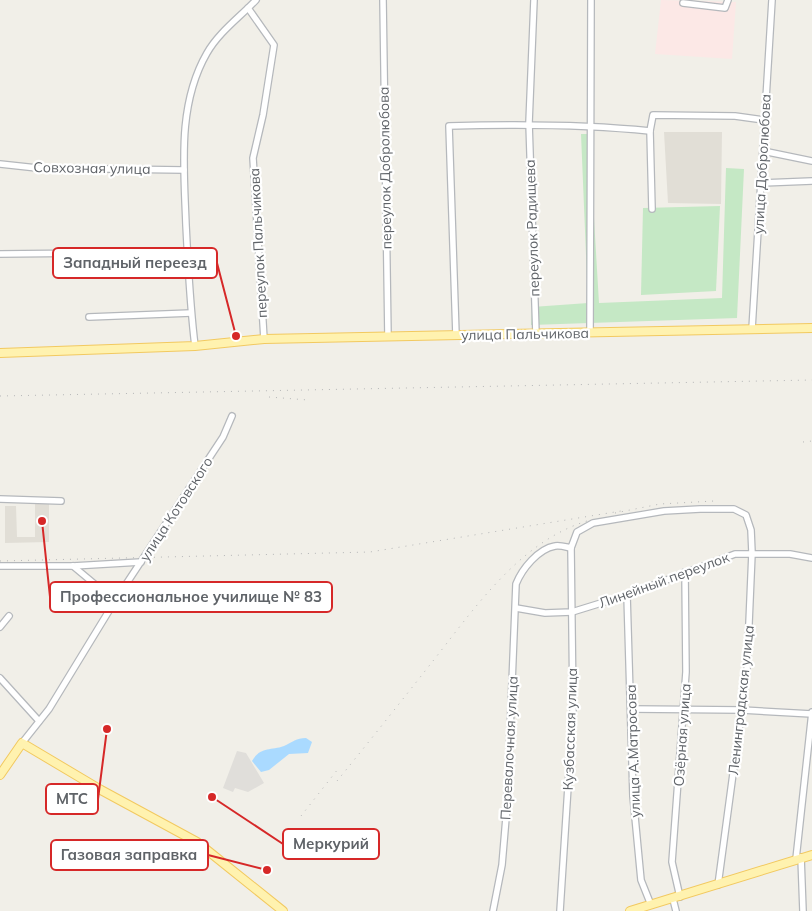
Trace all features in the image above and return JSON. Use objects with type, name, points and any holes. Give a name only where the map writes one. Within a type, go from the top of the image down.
[{"type":"main road","name":"улица Пальчикова","points":[[0,353],[195,346],[239,340],[264,339],[812,328]]},
{"type":"main road","points":[[22,743],[101,790],[197,842],[283,911]]},
{"type":"main road","name":"улица Котовского","points":[[0,775],[22,743]]},
{"type":"main road","points":[[630,911],[812,855]]},
{"type":"street","points":[[195,346],[191,313],[184,170],[184,129],[199,70],[208,51],[226,29],[256,0]]},
{"type":"street","name":"переулок Добролюбова","points":[[383,0],[388,337]]},
{"type":"street","name":"переулок Радищева","points":[[534,0],[529,123],[536,334]]},
{"type":"street","points":[[590,332],[591,0]]},
{"type":"street","points":[[683,3],[725,8],[728,0]]},
{"type":"street","name":"улица Добролюбова","points":[[752,329],[772,0]]},
{"type":"street","name":"переулок Пальчикова","points":[[248,8],[274,45],[263,115],[253,158],[264,339]]},
{"type":"street","points":[[652,210],[650,130],[653,115],[735,116],[764,120]]},
{"type":"street","points":[[456,335],[449,126],[529,123],[591,125],[650,130]]},
{"type":"street","points":[[763,151],[812,161]]},
{"type":"street","name":"Совхозная улица","points":[[0,164],[37,168],[184,170]]},
{"type":"street","points":[[760,183],[812,181]]},
{"type":"street","points":[[0,254],[188,252]]},
{"type":"street","points":[[89,317],[191,313]]},
{"type":"street","name":"улица Котовского","points":[[22,743],[39,721],[223,437],[232,416]]},
{"type":"street","points":[[0,499],[61,501]]},
{"type":"street","name":"Ленинградская улица","points":[[571,548],[577,532],[593,522],[664,511],[700,509],[734,509],[746,515],[751,530],[752,553],[747,670],[718,885]]},
{"type":"street","name":"Перевалочная улица","points":[[493,911],[502,865],[506,816],[516,584],[521,573],[547,549],[556,545],[571,548]]},
{"type":"street","name":"Кузбасская улица","points":[[560,911],[573,709],[571,548]]},
{"type":"street","name":"Линейный переулок","points":[[516,608],[545,613],[572,612],[735,554],[790,554],[812,558]]},
{"type":"street","points":[[0,566],[74,566],[141,562]]},
{"type":"street","points":[[74,566],[115,601]]},
{"type":"street","name":"Озёрная улица","points":[[676,911],[672,862],[686,672],[685,572]]},
{"type":"street","name":"улица А.Матросова","points":[[627,594],[634,805],[641,880],[651,905]]},
{"type":"street","points":[[0,626],[9,616]]},
{"type":"street","points":[[0,678],[39,721]]},
{"type":"street","points":[[632,709],[684,708],[812,713],[799,858],[804,911]]},
{"type":"shaded area","points":[[661,0],[736,2],[732,59],[655,54]]},
{"type":"shaded area","points":[[664,132],[722,132],[721,204],[668,203]]},
{"type":"shaded area","points":[[35,504],[49,504],[49,542],[5,543],[5,506],[16,506],[17,537],[35,537]]},
{"type":"shaded area","points":[[237,751],[246,753],[264,783],[248,792],[235,788],[233,792],[223,788]]},
{"type":"green space","points":[[581,134],[589,134],[599,303],[722,298],[726,168],[744,169],[737,318],[531,325],[532,307],[588,303]]},
{"type":"green space","points":[[720,206],[716,291],[641,295],[643,208]]},
{"type":"water","points":[[306,738],[312,742],[308,753],[289,754],[269,770],[261,772],[252,761],[262,751],[284,746],[297,739]]},
{"type":"railway","points":[[0,396],[812,380]]},
{"type":"railway","points":[[269,397],[308,400]]},
{"type":"railway","points":[[803,442],[812,441]]},
{"type":"railway","points":[[615,513],[660,504],[714,501]]},
{"type":"railway","points":[[0,561],[370,552],[621,511]]},
{"type":"railway","points":[[337,781],[498,581],[539,545],[562,531],[587,521]]},
{"type":"railway","points":[[301,816],[338,769]]},
{"type":"place","name":"Западный переезд","points":[[236,336]]},
{"type":"place","name":"Профессиональное училище № 83","points":[[42,521]]},
{"type":"place","name":"МТС","points":[[107,729]]},
{"type":"place","name":"Меркурий","points":[[212,797]]},
{"type":"place","name":"Газовая заправка","points":[[267,870]]}]
